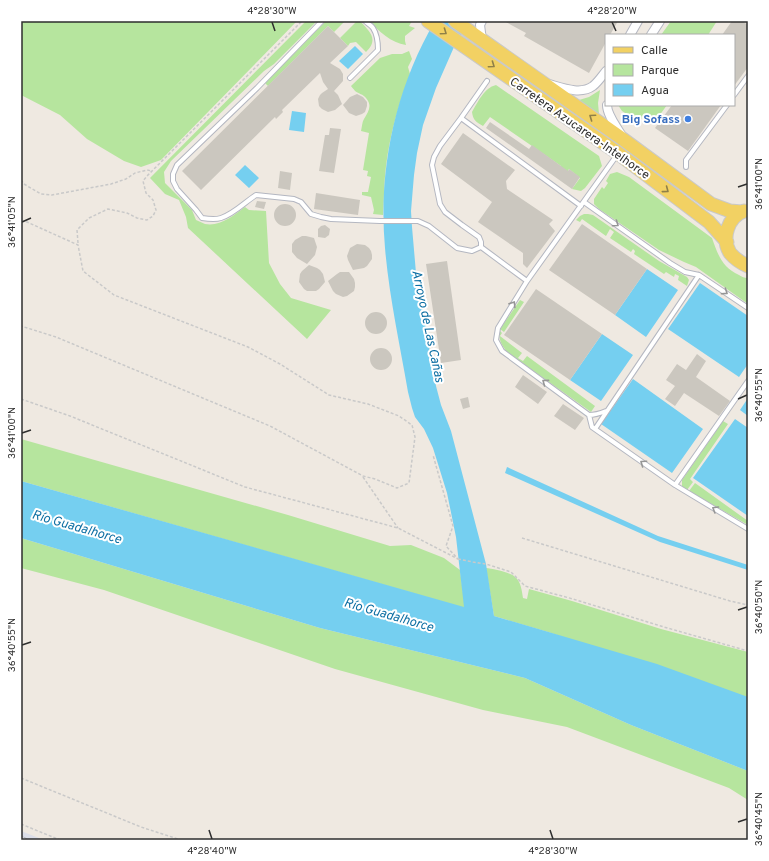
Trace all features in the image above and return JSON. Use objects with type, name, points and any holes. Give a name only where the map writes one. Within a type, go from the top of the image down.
[{"type":"main road","name":"Carretera Azucarera-Intelhorce","points":[[429,21],[618,154],[709,222],[726,242],[731,253],[739,261],[748,266]]},
{"type":"main road","name":"Carretera Azucarera-Intelhorce","points":[[455,21],[624,140],[711,204],[730,211],[745,211]]},
{"type":"main road","points":[[726,242],[727,231],[732,220],[745,211]]},
{"type":"street","points":[[482,21],[480,25],[482,40]]},
{"type":"street","points":[[631,34],[638,21]]},
{"type":"street","points":[[652,34],[660,21]]},
{"type":"street","points":[[542,82],[571,90],[584,91],[592,86],[605,72]]},
{"type":"street","points":[[606,106],[624,140]]},
{"type":"lane","points":[[322,21],[257,88],[177,165],[173,174],[173,181],[177,189],[202,218],[220,219],[231,214],[256,195],[270,196],[294,199],[301,202],[311,214],[331,219],[418,221],[429,226],[457,248],[472,251],[481,248]]},
{"type":"lane","points":[[350,78],[378,50],[376,34],[373,28],[365,21]]},
{"type":"lane","points":[[735,94],[748,76]]},
{"type":"lane","points":[[481,248],[479,237],[445,212],[440,204],[432,166],[434,157],[440,146],[487,81]]},
{"type":"lane","points":[[686,167],[686,160],[726,106]]},
{"type":"lane","points":[[461,118],[670,263],[685,272],[699,275],[748,308]]},
{"type":"lane","points":[[607,410],[600,414],[590,415],[502,351],[496,340],[498,328],[527,281],[618,154]]},
{"type":"lane","points":[[481,248],[527,281]]},
{"type":"lane","points":[[595,429],[699,275]]},
{"type":"lane","points":[[674,485],[748,381]]},
{"type":"lane","points":[[590,415],[592,427],[674,485],[748,529]]},
{"type":"path","points":[[21,326],[56,337],[270,426],[363,476],[397,488],[409,483],[415,437],[412,425],[399,416],[368,404],[329,395],[280,364],[248,347],[114,295],[83,271],[77,230],[89,218],[108,209],[147,220],[153,216],[156,210],[153,200],[146,193],[143,181],[152,170],[302,21]]},
{"type":"path","points":[[21,180],[24,184],[41,194],[52,195],[111,184],[126,179],[135,173],[152,170]]},
{"type":"path","points":[[21,221],[27,222],[78,244]]},
{"type":"path","points":[[21,399],[70,416],[245,487],[398,528],[458,558],[486,564],[512,572],[525,586],[573,599],[664,628],[748,651]]},
{"type":"path","points":[[433,455],[453,526],[446,546],[458,558]]},
{"type":"path","points":[[363,476],[398,528]]},
{"type":"path","points":[[522,538],[730,601],[748,605]]},
{"type":"path","points":[[21,778],[141,827],[182,840]]},
{"type":"path","points":[[21,824],[60,840]]},
{"type":"shaded area","points":[[21,831],[44,840],[21,840]]},
{"type":"green space","points":[[21,21],[297,21],[161,160],[141,167],[124,161],[87,139],[60,115],[21,95]]},
{"type":"green space","points":[[306,21],[317,21],[274,64],[264,71],[171,161],[164,172],[165,183],[192,210],[196,220],[204,224],[216,224],[221,222],[245,207],[249,210],[266,211],[269,263],[280,284],[291,298],[331,310],[307,339],[188,228],[186,217],[179,200],[165,194],[150,178]]},
{"type":"green space","points":[[326,21],[345,21],[334,32],[328,26],[268,86],[265,83]]},
{"type":"green space","points":[[357,21],[360,21],[372,36],[372,43],[366,52],[356,42],[350,43],[348,46],[340,38]]},
{"type":"green space","points":[[369,21],[412,21],[409,26],[415,28],[405,36],[406,45],[390,39]]},
{"type":"green space","points":[[671,21],[717,21],[709,34],[662,34]]},
{"type":"green space","points":[[409,51],[412,59],[408,67],[410,74],[395,119],[388,154],[383,215],[373,214],[374,210],[371,197],[362,195],[362,192],[368,192],[371,177],[367,176],[368,171],[363,170],[369,133],[361,131],[369,109],[369,104],[365,97],[355,91],[351,86],[380,58],[392,54],[402,54]]},
{"type":"green space","points":[[496,85],[599,156],[602,166],[585,188],[581,191],[572,189],[580,178],[569,169],[561,181],[561,166],[490,117],[483,126],[475,120],[472,112],[485,92]]},
{"type":"green space","points":[[600,90],[598,103],[599,114],[579,100],[589,97]]},
{"type":"green space","points":[[619,106],[666,106],[654,123],[644,116],[639,122],[622,111]]},
{"type":"green space","points":[[617,172],[629,177],[712,238],[721,260],[728,268],[742,277],[748,278],[748,304],[696,267],[659,250],[594,204],[594,199],[602,187],[604,189],[608,183],[606,181],[610,174]]},
{"type":"green space","points":[[584,214],[593,215],[659,261],[687,277],[689,280],[687,286],[678,280],[679,276],[675,274],[674,277],[666,272],[664,274],[634,254],[635,251],[633,249],[631,252],[610,238],[614,232],[610,229],[606,236],[582,219],[580,222],[576,220]]},
{"type":"green space","points":[[520,300],[524,302],[504,332],[500,329]]},
{"type":"green space","points":[[500,336],[522,353],[518,358],[523,361],[527,356],[595,406],[591,412],[507,352],[502,345]]},
{"type":"green space","points":[[723,421],[728,424],[690,479],[693,482],[687,490],[682,486],[682,480]]},
{"type":"green space","points":[[21,439],[288,515],[390,546],[411,545],[444,558],[460,570],[465,608],[21,481]]},
{"type":"green space","points":[[695,483],[748,521],[748,525],[689,491]]},
{"type":"green space","points":[[21,538],[320,628],[525,678],[631,725],[748,771],[748,800],[729,788],[567,727],[483,710],[335,669],[104,590],[21,568]]},
{"type":"green space","points":[[486,568],[513,575],[520,584],[523,598],[527,599],[529,589],[661,629],[748,652],[748,698],[548,632],[494,616]]},
{"type":"water","name":"Río Guadalhorce","points":[[435,21],[469,21],[454,47],[436,88],[423,125],[417,153],[411,211],[416,273],[436,386],[441,405],[451,431],[486,564],[494,616],[657,664],[748,697],[748,771],[631,725],[525,678],[320,628],[21,538],[21,481],[464,607],[456,537],[447,493],[433,448],[424,429],[415,417],[408,392],[389,284],[383,219],[384,189],[392,131],[409,74]]},
{"type":"water","points":[[355,46],[363,54],[348,69],[339,61]]},
{"type":"water","points":[[292,111],[306,113],[304,132],[289,130]]},
{"type":"water","points":[[245,165],[259,178],[249,188],[235,175]]},
{"type":"water","points":[[647,269],[678,290],[646,337],[615,315]]},
{"type":"water","points":[[700,283],[748,316],[748,364],[739,377],[668,329]]},
{"type":"water","points":[[602,334],[633,355],[601,401],[570,380]]},
{"type":"water","points":[[633,379],[703,429],[672,473],[601,424]]},
{"type":"water","points":[[748,398],[748,416],[740,410]]},
{"type":"water","points":[[735,419],[748,428],[748,516],[693,478]]},
{"type":"water","points":[[507,467],[658,536],[748,565],[748,570],[660,542],[505,473]]},
{"type":"building","points":[[504,21],[618,21],[611,34],[605,34],[605,44],[589,73],[524,36],[526,33]]},
{"type":"building","points":[[732,21],[742,21],[748,25],[748,67],[735,85],[735,34],[723,34]]},
{"type":"building","points":[[328,26],[348,46],[330,63],[340,69],[343,74],[343,81],[334,91],[338,95],[342,104],[335,110],[328,112],[319,106],[318,99],[320,95],[328,89],[323,82],[320,73],[282,110],[283,112],[276,119],[275,117],[201,190],[182,171]]},
{"type":"building","points":[[357,94],[363,97],[367,102],[367,106],[365,112],[356,116],[349,113],[343,105],[350,97]]},
{"type":"building","points":[[671,106],[720,106],[688,151],[655,128]]},
{"type":"building","points":[[490,122],[529,149],[532,145],[568,171],[569,169],[580,177],[572,189],[486,128]]},
{"type":"building","points":[[330,128],[341,129],[334,173],[319,171],[325,135],[329,135]]},
{"type":"building","points":[[463,133],[515,170],[506,181],[507,189],[553,220],[549,224],[555,231],[527,268],[523,264],[523,253],[478,222],[492,202],[441,164]]},
{"type":"building","points":[[280,171],[292,173],[290,190],[278,188]]},
{"type":"building","points":[[316,193],[360,200],[358,215],[314,209]]},
{"type":"building","points":[[257,201],[266,202],[264,209],[255,207]]},
{"type":"building","points":[[285,204],[293,207],[296,215],[293,223],[285,226],[277,223],[274,215],[277,207]]},
{"type":"building","points":[[582,224],[647,269],[615,315],[549,270]]},
{"type":"building","points":[[325,225],[330,229],[329,235],[325,238],[318,237],[318,229]]},
{"type":"building","points":[[302,236],[314,238],[317,247],[315,255],[307,264],[297,258],[292,252],[292,244],[295,240]]},
{"type":"building","points":[[357,244],[365,245],[369,248],[372,259],[364,268],[353,270],[347,256],[350,248]]},
{"type":"building","points":[[447,261],[461,360],[441,363],[426,264]]},
{"type":"building","points":[[309,265],[317,268],[323,274],[325,282],[316,291],[307,291],[299,282],[300,274]]},
{"type":"building","points":[[340,272],[349,272],[355,283],[354,291],[343,297],[333,291],[328,281]]},
{"type":"building","points":[[536,289],[602,334],[570,380],[504,335]]},
{"type":"building","points":[[376,312],[384,315],[387,323],[384,331],[376,334],[368,331],[365,323],[368,315]]},
{"type":"building","points":[[381,348],[389,351],[392,359],[389,367],[381,370],[373,367],[370,359],[373,351]]},
{"type":"building","points":[[697,354],[706,361],[696,377],[730,401],[719,416],[684,393],[675,406],[665,399],[675,386],[666,380],[677,364],[686,370]]},
{"type":"building","points":[[523,375],[547,392],[538,404],[515,387]]},
{"type":"building","points":[[468,397],[470,407],[463,409],[460,399]]},
{"type":"building","points":[[563,404],[584,418],[575,430],[554,416]]},
{"type":"place","name":"Big Sofass","points":[[688,119]]},
{"type":"water label","name":"Arroyo de Las Cañas","points":[[429,326]]}]
